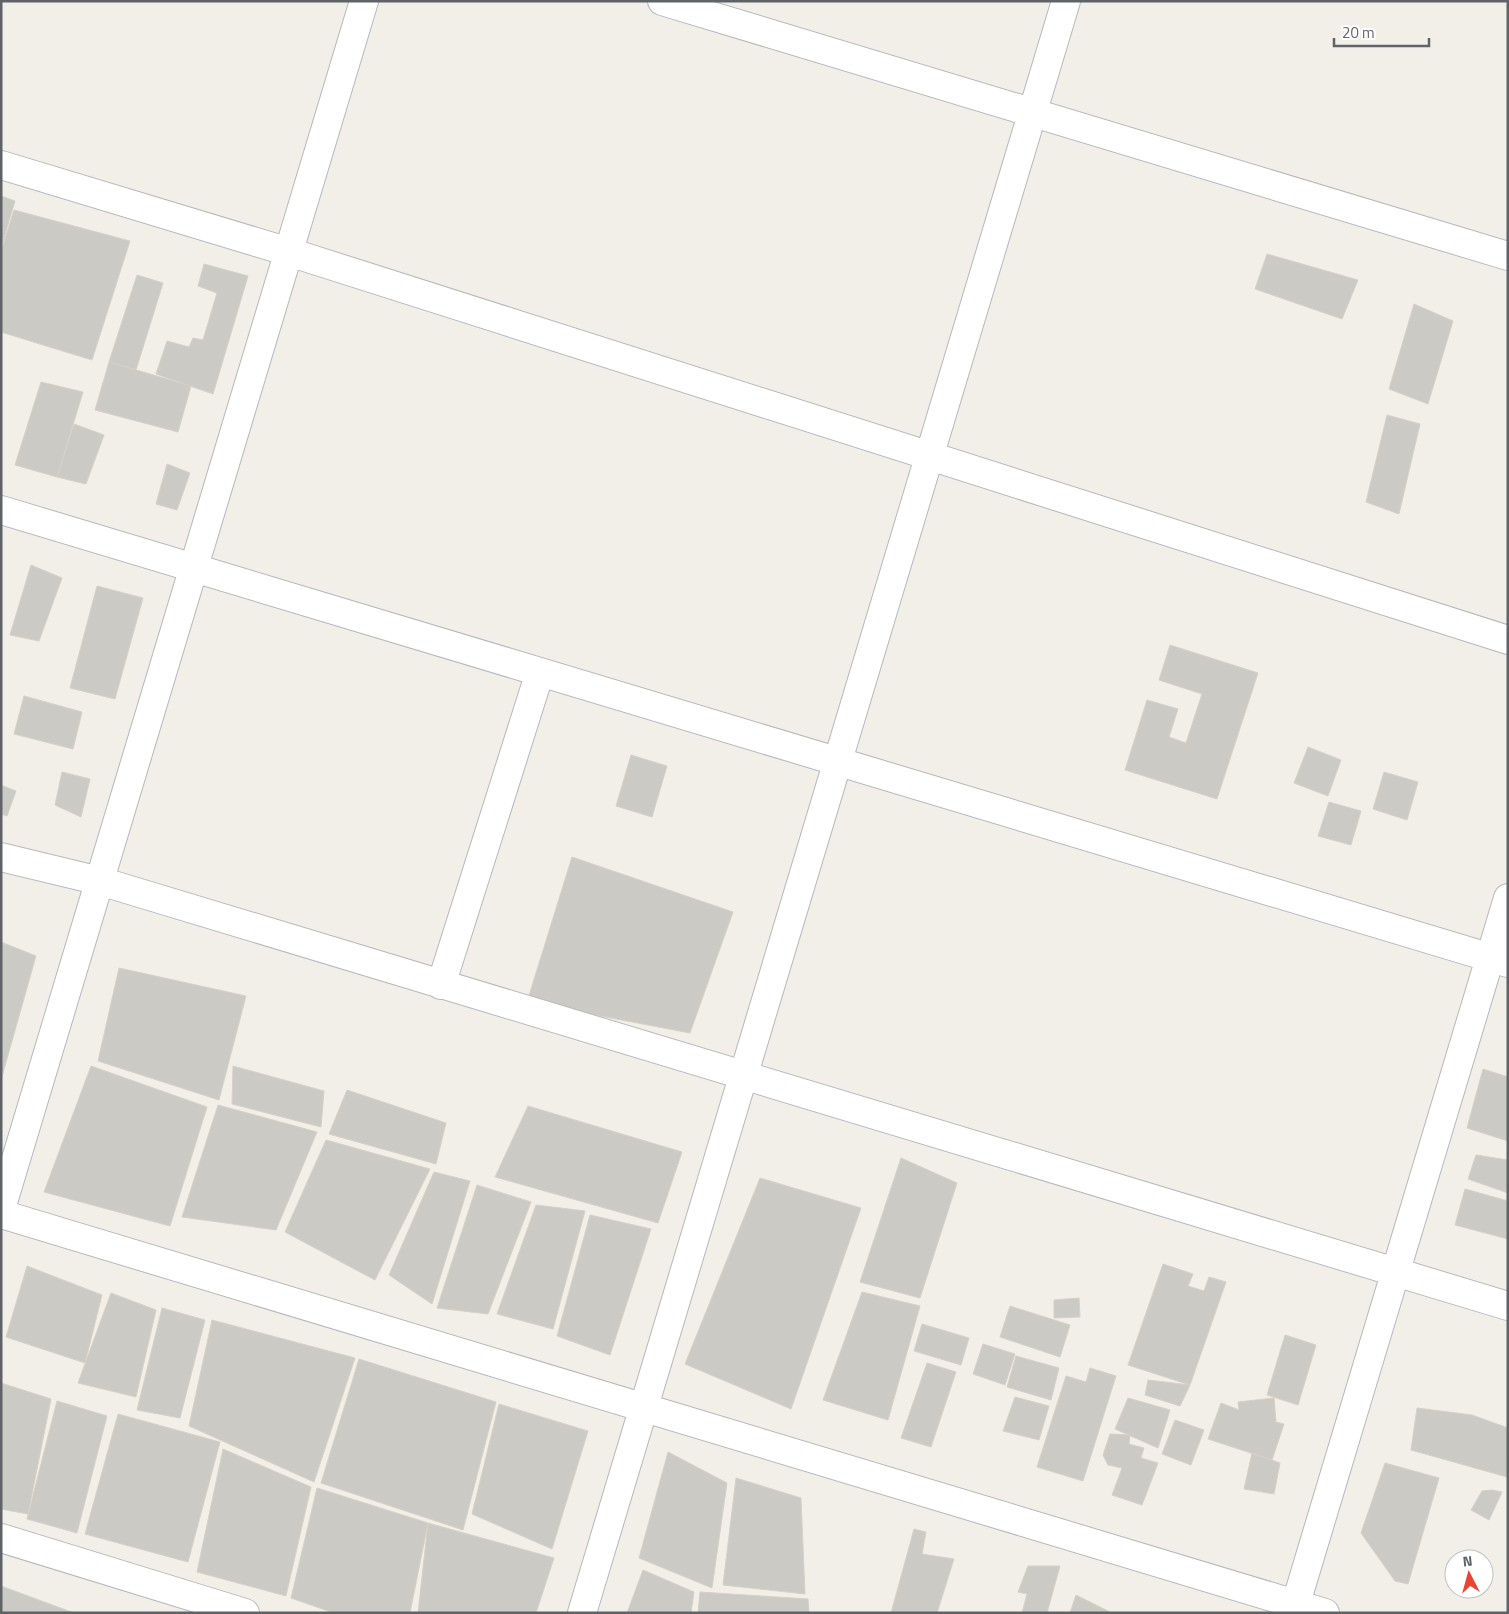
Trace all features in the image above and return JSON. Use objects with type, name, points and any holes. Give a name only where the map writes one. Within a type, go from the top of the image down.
[{"type":"street","points":[[1,1209],[364,1]]},
{"type":"street","points":[[662,1],[1508,256]]},
{"type":"street","points":[[582,1613],[1066,1]]},
{"type":"street","points":[[1,165],[288,252],[1508,640]]},
{"type":"street","points":[[1,510],[1499,960]]},
{"type":"street","points":[[441,985],[540,672]]},
{"type":"street","points":[[1,857],[100,882],[1508,1306]]},
{"type":"street","points":[[1294,1608],[1396,1272],[1499,960],[1508,898]]},
{"type":"street","points":[[1,1214],[644,1408],[1294,1608],[1325,1613]]},
{"type":"street","points":[[1,1538],[245,1613]]},
{"type":"building","points":[[1,196],[15,201],[1,248]]},
{"type":"building","points":[[14,210],[130,241],[92,360],[1,332],[1,251]]},
{"type":"building","points":[[1267,254],[1358,280],[1342,319],[1255,289]]},
{"type":"building","points":[[204,264],[248,276],[213,394],[156,374],[167,341],[189,347],[193,338],[203,340],[217,293],[198,286]]},
{"type":"building","points":[[137,275],[163,283],[136,370],[109,362]]},
{"type":"building","points":[[1414,304],[1453,321],[1428,404],[1389,389]]},
{"type":"building","points":[[109,362],[191,386],[178,432],[95,410]]},
{"type":"building","points":[[41,382],[83,392],[57,477],[15,465]]},
{"type":"building","points":[[1387,415],[1420,424],[1399,514],[1366,502]]},
{"type":"building","points":[[74,424],[104,435],[86,484],[57,477]]},
{"type":"building","points":[[167,464],[190,473],[177,510],[156,504]]},
{"type":"building","points":[[31,565],[62,578],[39,641],[10,635]]},
{"type":"building","points":[[97,586],[143,598],[115,699],[70,688]]},
{"type":"building","points":[[1170,645],[1258,673],[1217,799],[1125,770],[1147,700],[1178,709],[1169,737],[1186,743],[1202,694],[1159,680]]},
{"type":"building","points":[[24,696],[82,712],[73,749],[14,734]]},
{"type":"building","points":[[1308,747],[1341,760],[1328,796],[1294,783]]},
{"type":"building","points":[[631,755],[667,766],[652,817],[616,806]]},
{"type":"building","points":[[62,772],[90,779],[81,817],[55,805]]},
{"type":"building","points":[[1384,772],[1418,782],[1407,820],[1373,809]]},
{"type":"building","points":[[1,785],[16,791],[7,816],[1,814]]},
{"type":"building","points":[[1329,802],[1361,811],[1351,845],[1318,836]]},
{"type":"building","points":[[572,857],[733,912],[690,1033],[527,1002]]},
{"type":"building","points":[[1,942],[36,956],[1,1080]]},
{"type":"building","points":[[119,968],[246,996],[219,1100],[98,1061]]},
{"type":"building","points":[[91,1066],[207,1107],[170,1226],[44,1192]]},
{"type":"building","points":[[233,1066],[324,1091],[321,1127],[232,1104]]},
{"type":"building","points":[[1483,1069],[1508,1077],[1508,1141],[1467,1128]]},
{"type":"building","points":[[347,1090],[446,1123],[436,1164],[329,1134]]},
{"type":"building","points":[[218,1105],[317,1132],[276,1230],[182,1217]]},
{"type":"building","points":[[528,1106],[682,1152],[658,1223],[495,1177]]},
{"type":"building","points":[[326,1140],[430,1169],[375,1280],[285,1232]]},
{"type":"building","points":[[1476,1155],[1508,1160],[1508,1193],[1468,1179]]},
{"type":"building","points":[[901,1158],[957,1183],[920,1298],[860,1282]]},
{"type":"building","points":[[434,1172],[470,1181],[432,1304],[389,1275]]},
{"type":"building","points":[[760,1178],[861,1208],[791,1409],[685,1364]]},
{"type":"building","points":[[477,1185],[531,1202],[488,1314],[437,1308]]},
{"type":"building","points":[[1465,1189],[1508,1201],[1508,1239],[1455,1225]]},
{"type":"building","points":[[536,1205],[585,1211],[553,1329],[497,1314]]},
{"type":"building","points":[[590,1215],[651,1229],[610,1355],[557,1336]]},
{"type":"building","points":[[1163,1264],[1193,1274],[1188,1286],[1204,1291],[1209,1277],[1226,1282],[1190,1385],[1128,1365]]},
{"type":"building","points":[[27,1266],[102,1295],[85,1363],[6,1337]]},
{"type":"building","points":[[862,1292],[920,1306],[888,1420],[823,1400]]},
{"type":"building","points":[[111,1293],[156,1310],[136,1397],[78,1383]]},
{"type":"building","points":[[1079,1298],[1080,1317],[1054,1318],[1054,1300]]},
{"type":"building","points":[[1010,1306],[1070,1325],[1060,1357],[1000,1337]]},
{"type":"building","points":[[162,1308],[205,1320],[180,1418],[137,1410]]},
{"type":"building","points":[[212,1320],[355,1358],[314,1482],[189,1426]]},
{"type":"building","points":[[922,1324],[969,1338],[961,1365],[914,1351]]},
{"type":"building","points":[[1285,1335],[1316,1345],[1298,1405],[1267,1395]]},
{"type":"building","points":[[983,1344],[1015,1354],[1005,1385],[973,1374]]},
{"type":"building","points":[[1016,1356],[1059,1368],[1051,1400],[1007,1387]]},
{"type":"building","points":[[359,1359],[496,1402],[463,1530],[321,1483]]},
{"type":"building","points":[[927,1363],[956,1372],[931,1447],[901,1438]]},
{"type":"building","points":[[1090,1368],[1116,1376],[1083,1481],[1037,1467],[1066,1376],[1086,1382]]},
{"type":"building","points":[[1148,1380],[1190,1385],[1180,1406],[1145,1395]]},
{"type":"building","points":[[1,1383],[51,1399],[28,1514],[1,1509]]},
{"type":"building","points":[[1015,1397],[1049,1406],[1039,1440],[1003,1431]]},
{"type":"building","points":[[1128,1398],[1170,1410],[1158,1448],[1115,1429]]},
{"type":"building","points":[[1274,1398],[1276,1422],[1284,1424],[1272,1460],[1208,1439],[1221,1403],[1239,1410],[1238,1402]]},
{"type":"building","points":[[57,1401],[107,1416],[77,1533],[27,1519]]},
{"type":"building","points":[[499,1404],[588,1431],[552,1549],[472,1514]]},
{"type":"building","points":[[1417,1408],[1472,1415],[1508,1428],[1507,1477],[1411,1450]]},
{"type":"building","points":[[118,1414],[220,1442],[188,1562],[85,1534]]},
{"type":"building","points":[[1175,1420],[1204,1430],[1191,1465],[1162,1454]]},
{"type":"building","points":[[1110,1434],[1130,1435],[1129,1444],[1144,1448],[1141,1458],[1158,1463],[1142,1505],[1112,1495],[1122,1468],[1108,1465],[1103,1455]]},
{"type":"building","points":[[223,1449],[311,1487],[286,1596],[197,1572]]},
{"type":"building","points":[[668,1452],[727,1483],[712,1588],[639,1558]]},
{"type":"building","points":[[1252,1453],[1280,1463],[1274,1494],[1244,1489]]},
{"type":"building","points":[[1385,1463],[1439,1478],[1408,1584],[1395,1581],[1361,1533]]},
{"type":"building","points":[[736,1478],[801,1498],[805,1594],[723,1585]]},
{"type":"building","points":[[317,1488],[428,1523],[410,1613],[334,1613],[291,1598]]},
{"type":"building","points":[[1482,1491],[1502,1492],[1489,1520],[1471,1510]]},
{"type":"building","points":[[428,1523],[554,1558],[536,1613],[418,1613]]},
{"type":"building","points":[[914,1529],[926,1532],[922,1554],[954,1559],[937,1613],[891,1613]]},
{"type":"building","points":[[1028,1566],[1060,1566],[1047,1613],[1022,1613],[1027,1594],[1018,1592]]},
{"type":"building","points":[[643,1570],[694,1592],[691,1613],[627,1613]]},
{"type":"building","points":[[1,1586],[74,1613],[1,1613]]},
{"type":"building","points":[[700,1592],[808,1599],[809,1613],[698,1613]]},
{"type":"building","points":[[1076,1595],[1110,1612],[1110,1613],[1070,1613]]}]
